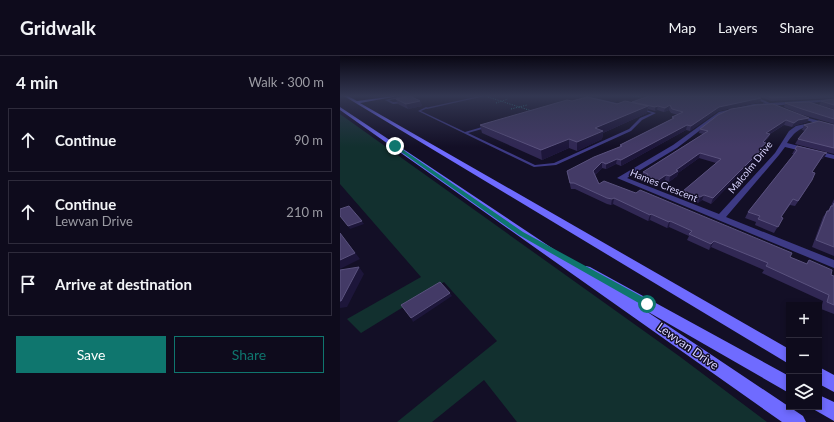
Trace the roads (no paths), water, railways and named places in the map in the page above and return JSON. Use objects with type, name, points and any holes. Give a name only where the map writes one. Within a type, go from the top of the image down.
[{"type":"main road","name":"Lewvan Drive","points":[[358,113],[521,234],[644,315],[797,422]]},
{"type":"main road","name":"Lewvan Drive","points":[[365,113],[425,142],[786,355]]},
{"type":"main road","points":[[521,234],[786,383]]},
{"type":"main road","points":[[822,377],[834,384]]},
{"type":"main road","points":[[822,404],[834,412]]},
{"type":"street","name":"Hames Crescent","points":[[721,113],[703,124],[682,142],[621,178],[834,264]]},
{"type":"street","points":[[790,113],[834,127]]},
{"type":"street","name":"Malcolm Drive","points":[[720,218],[776,154],[791,132],[798,127],[818,122]]},
{"type":"street","points":[[782,144],[834,157]]},
{"type":"lane","points":[[423,113],[534,166],[555,164],[630,130],[641,119],[654,113]]},
{"type":"lane","points":[[465,133],[493,125]]}]
